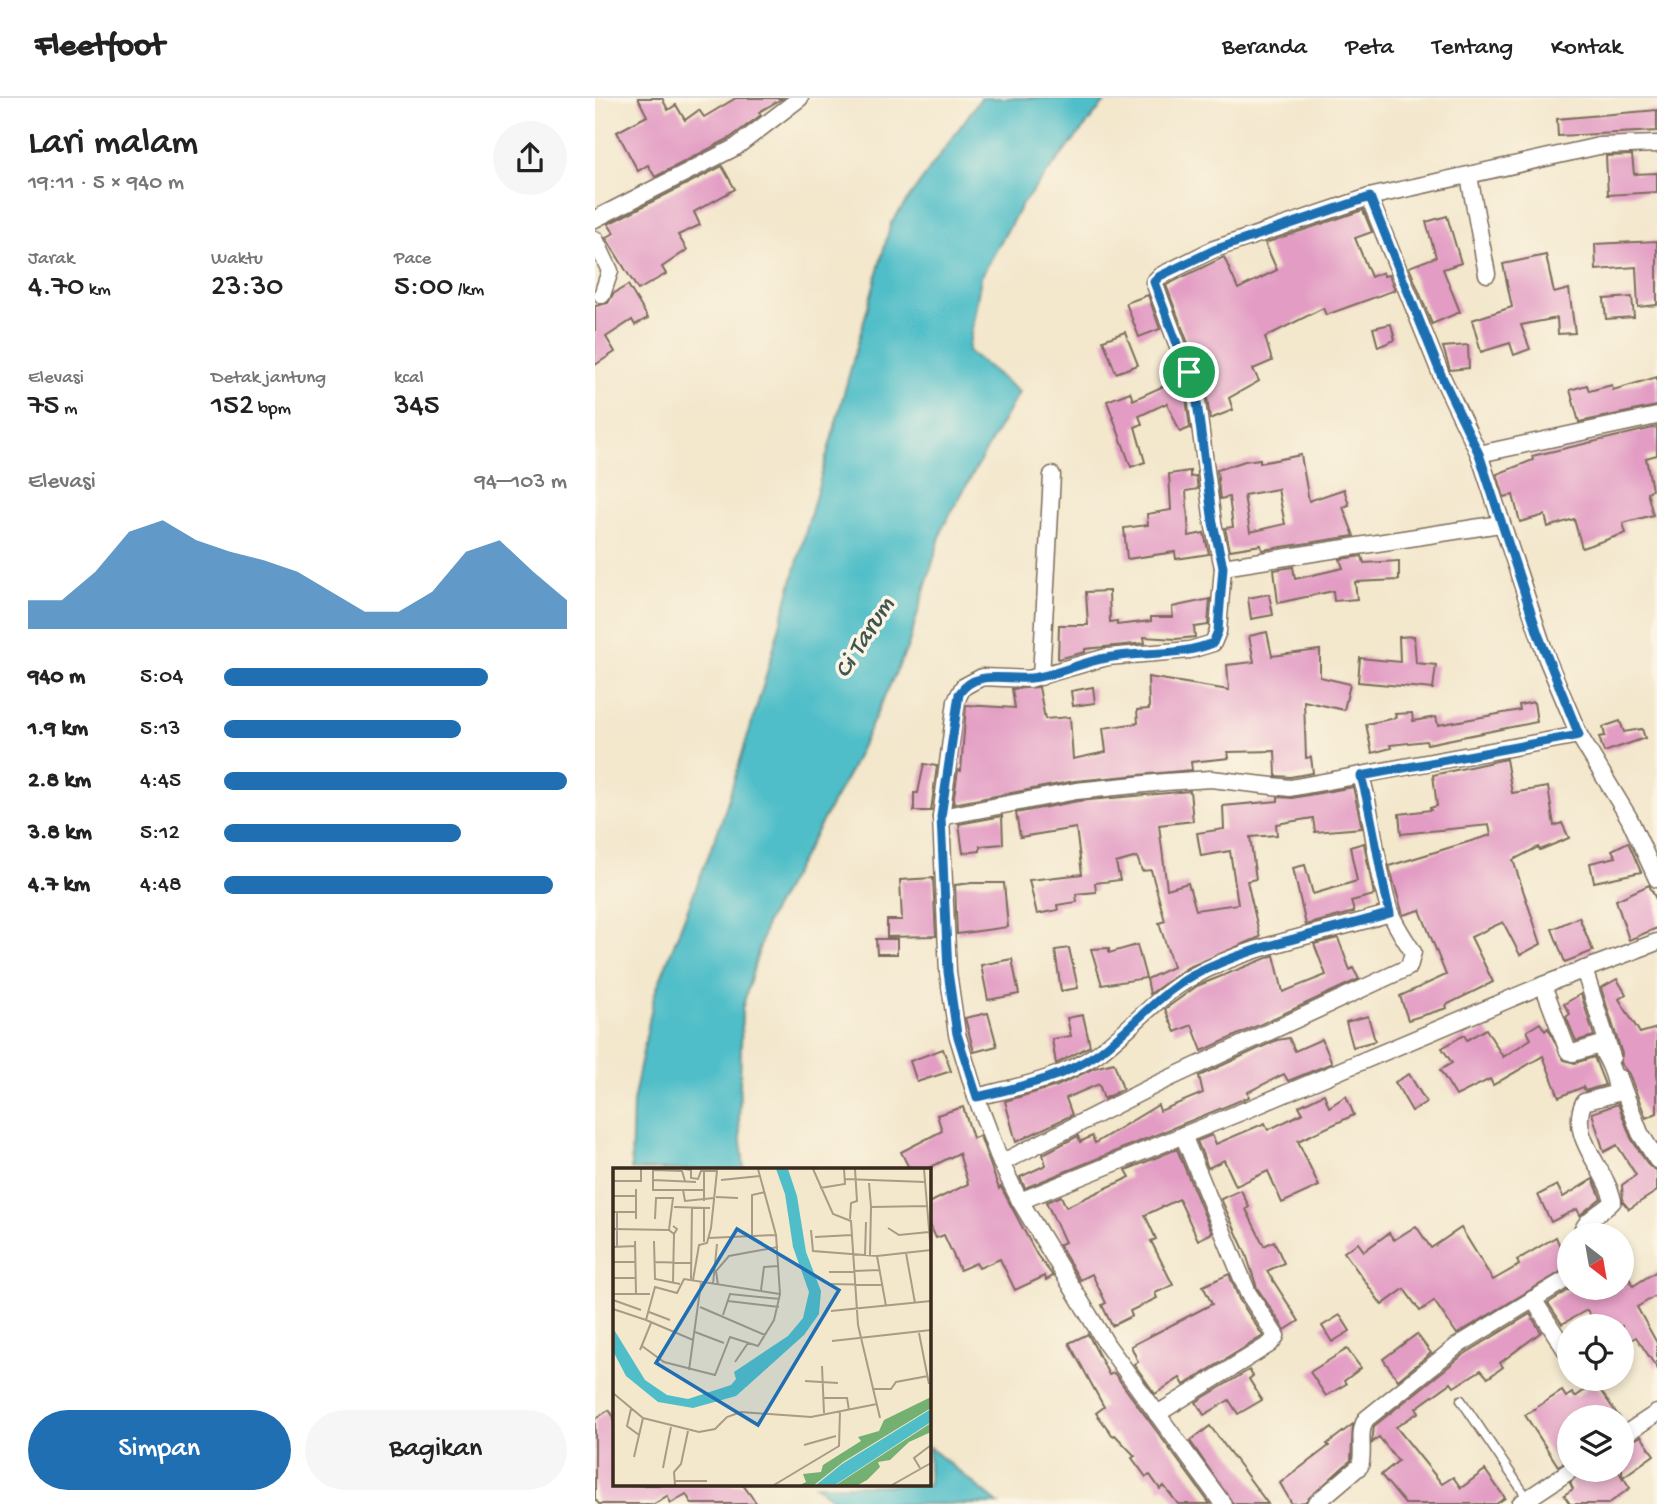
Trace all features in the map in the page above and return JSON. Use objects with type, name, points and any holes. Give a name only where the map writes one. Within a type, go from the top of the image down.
[{"type":"street","points":[[595,219],[736,147],[800,98]]},
{"type":"street","points":[[1223,1504],[1107,1345],[1020,1201],[1001,1163],[977,1097],[957,1034],[948,972],[941,817],[956,701],[963,687],[982,677],[1041,677],[1107,657],[1189,650],[1213,643],[1218,631],[1223,567],[1213,523],[1196,395],[1154,282],[1160,276],[1214,250],[1370,197],[1599,146],[1657,144]]},
{"type":"street","points":[[1469,176],[1487,274]]},
{"type":"street","points":[[1370,197],[1442,377],[1479,454],[1500,524],[1547,659],[1579,735],[1629,818],[1657,879]]},
{"type":"street","points":[[595,239],[610,271],[602,295]]},
{"type":"street","points":[[1479,454],[1657,416]]},
{"type":"street","points":[[1041,677],[1052,475]]},
{"type":"street","points":[[1223,567],[1500,524]]},
{"type":"street","points":[[941,817],[1076,791],[1211,779],[1290,788],[1579,735]]},
{"type":"street","points":[[1001,1163],[1157,1084],[1409,967],[1413,953],[1390,913],[1377,866],[1371,810],[1361,776]]},
{"type":"street","points":[[977,1097],[1069,1070],[1116,1040],[1159,998],[1190,978],[1236,955],[1338,930],[1390,913]]},
{"type":"street","points":[[1020,1201],[1543,985],[1657,942]]},
{"type":"street","points":[[1584,969],[1625,1097],[1640,1133],[1657,1160]]},
{"type":"street","points":[[1543,985],[1568,1051],[1573,1053],[1599,1045],[1611,1065],[1616,1086],[1616,1093],[1584,1102],[1582,1107],[1583,1136],[1611,1190],[1613,1201],[1586,1223]]},
{"type":"street","points":[[1157,1414],[1270,1344],[1276,1336],[1248,1293],[1182,1135]]},
{"type":"street","points":[[1315,1504],[1360,1466],[1363,1458],[1361,1428],[1366,1419],[1457,1346],[1557,1285]]},
{"type":"street","points":[[1532,1299],[1557,1337]]},
{"type":"street","points":[[1634,1428],[1657,1413]]},
{"type":"street","points":[[1524,1502],[1557,1480]]},
{"type":"lane","points":[[1461,1400],[1524,1502]]},
{"type":"water","name":"Ci Tarum","points":[[981,98],[1108,98],[1022,204],[981,277],[968,351],[1019,392],[943,527],[908,646],[851,769],[767,921],[742,1009],[739,1122],[744,1168],[631,1168],[633,1102],[654,996],[721,823],[764,683],[891,223]]},
{"type":"water","points":[[931,1449],[999,1504],[840,1504],[816,1486],[931,1486]]},
{"type":"building","points":[[638,98],[662,98],[668,110],[676,105],[685,120],[699,110],[704,117],[736,98],[783,98],[759,112],[761,115],[730,138],[655,177],[648,165],[638,171],[617,132],[647,116]]},
{"type":"building","points":[[1657,110],[1657,131],[1558,136],[1557,119]]},
{"type":"building","points":[[1632,155],[1634,174],[1657,173],[1657,192],[1608,195],[1606,156]]},
{"type":"building","points":[[722,166],[735,189],[694,212],[700,225],[678,235],[687,250],[662,267],[666,274],[638,290],[606,238],[614,233],[608,224]]},
{"type":"building","points":[[1363,210],[1372,232],[1355,238],[1371,277],[1383,272],[1384,276],[1389,275],[1395,290],[1326,315],[1323,308],[1265,337],[1272,361],[1253,369],[1259,381],[1229,398],[1233,410],[1210,419],[1206,391],[1166,285],[1224,257],[1238,289],[1277,270],[1265,243]]},
{"type":"building","points":[[1447,216],[1461,263],[1443,269],[1460,312],[1432,324],[1409,267],[1436,257],[1426,222]]},
{"type":"building","points":[[1657,241],[1657,305],[1638,307],[1636,267],[1596,270],[1595,244]]},
{"type":"building","points":[[1546,255],[1554,293],[1569,289],[1575,333],[1558,334],[1557,318],[1521,325],[1530,349],[1514,355],[1510,343],[1481,352],[1472,320],[1512,307],[1503,264]]},
{"type":"building","points":[[628,285],[648,318],[635,325],[632,320],[606,337],[615,352],[595,365],[595,306],[608,303],[613,294]]},
{"type":"building","points":[[1148,295],[1160,329],[1139,337],[1126,303]]},
{"type":"building","points":[[1632,297],[1634,317],[1606,319],[1604,299]]},
{"type":"building","points":[[1391,324],[1395,340],[1378,347],[1373,328]]},
{"type":"building","points":[[1125,332],[1138,365],[1116,373],[1103,340]]},
{"type":"building","points":[[1468,345],[1469,368],[1450,370],[1443,347]]},
{"type":"building","points":[[1657,377],[1657,406],[1579,422],[1570,390],[1587,385],[1589,391],[1612,385],[1613,390]]},
{"type":"building","points":[[1179,379],[1186,398],[1190,428],[1180,432],[1167,403],[1139,416],[1142,424],[1135,427],[1145,462],[1131,467],[1107,401],[1130,392],[1133,400]]},
{"type":"building","points":[[1657,427],[1657,455],[1646,458],[1652,490],[1647,492],[1653,515],[1623,523],[1626,533],[1582,548],[1574,519],[1548,527],[1545,515],[1520,522],[1513,495],[1504,497],[1497,474],[1533,460],[1532,456]]},
{"type":"building","points":[[1301,455],[1309,501],[1344,489],[1349,505],[1343,507],[1354,536],[1262,550],[1261,545],[1230,550],[1225,528],[1233,527],[1229,497],[1220,499],[1217,470],[1245,461],[1260,459],[1260,463]],"holes":[[[1278,489],[1285,524],[1250,532],[1244,495]]]},
{"type":"building","points":[[1190,471],[1190,477],[1196,476],[1198,489],[1186,491],[1189,536],[1204,533],[1209,554],[1176,559],[1175,552],[1127,559],[1124,528],[1148,525],[1147,514],[1171,510],[1169,474]]},
{"type":"building","points":[[1362,556],[1364,563],[1399,561],[1399,580],[1355,582],[1357,599],[1334,601],[1333,591],[1278,603],[1274,570],[1293,567],[1295,579],[1343,568],[1340,559]]},
{"type":"building","points":[[1109,591],[1110,622],[1117,621],[1117,625],[1151,621],[1151,617],[1173,617],[1172,607],[1210,599],[1208,625],[1194,627],[1195,637],[1144,637],[1145,643],[1085,649],[1085,652],[1058,659],[1059,625],[1088,625],[1086,592]]},
{"type":"building","points":[[1269,594],[1273,615],[1251,619],[1248,598]]},
{"type":"building","points":[[1267,632],[1272,656],[1320,650],[1320,677],[1350,684],[1344,710],[1304,701],[1306,758],[1311,757],[1313,773],[1290,777],[1276,776],[1275,751],[1228,752],[1229,758],[1191,762],[1192,770],[1075,781],[953,804],[958,770],[961,771],[966,705],[1015,708],[1012,689],[1039,687],[1045,719],[1070,717],[1073,759],[1106,752],[1103,728],[1138,723],[1137,710],[1149,709],[1148,677],[1229,690],[1227,665],[1254,662],[1249,636]]},
{"type":"building","points":[[1414,636],[1416,663],[1436,665],[1433,689],[1358,682],[1360,658],[1400,662],[1399,637]]},
{"type":"building","points":[[1093,687],[1095,703],[1073,706],[1071,691]]},
{"type":"building","points":[[1534,702],[1537,722],[1427,744],[1426,741],[1390,745],[1391,748],[1372,753],[1366,724],[1396,718],[1395,714],[1412,713],[1413,721],[1436,717],[1438,725],[1520,710],[1519,705]]},
{"type":"building","points":[[1620,721],[1624,732],[1642,729],[1645,738],[1604,752],[1599,737],[1605,736],[1603,727]]},
{"type":"building","points":[[1506,759],[1512,793],[1548,787],[1554,826],[1562,823],[1569,838],[1540,850],[1538,847],[1513,860],[1541,944],[1520,955],[1503,922],[1471,937],[1493,982],[1446,1005],[1447,1008],[1408,1020],[1400,996],[1446,975],[1420,910],[1403,915],[1389,866],[1491,835],[1489,825],[1401,834],[1399,814],[1431,810],[1430,808],[1437,806],[1433,775]]},
{"type":"building","points":[[924,764],[937,766],[931,811],[914,811],[914,793],[918,793]]},
{"type":"building","points":[[1353,787],[1362,828],[1315,832],[1313,818],[1276,824],[1277,835],[1250,837],[1256,879],[1247,881],[1260,937],[1187,968],[1150,994],[1147,979],[1173,967],[1159,923],[1165,921],[1151,870],[1142,871],[1137,857],[1116,863],[1120,880],[1095,883],[1096,892],[1076,894],[1077,902],[1057,905],[1058,910],[1037,914],[1029,880],[1082,874],[1076,828],[1020,837],[1016,813],[1078,801],[1190,791],[1193,821],[1159,825],[1167,889],[1188,883],[1196,910],[1238,904],[1230,851],[1201,856],[1197,833],[1224,829],[1223,806],[1278,801],[1278,797],[1292,798]]},
{"type":"building","points":[[1002,816],[1003,844],[980,846],[980,851],[963,853],[959,824]]},
{"type":"building","points":[[1628,842],[1641,872],[1594,882],[1590,863],[1616,857],[1612,850]]},
{"type":"building","points":[[1364,843],[1374,895],[1351,901],[1354,912],[1306,925],[1293,868],[1305,865],[1313,894],[1357,881],[1350,847]]},
{"type":"building","points":[[933,878],[936,936],[887,937],[887,920],[902,920],[900,880]]},
{"type":"building","points":[[1004,883],[1008,927],[957,934],[955,885]]},
{"type":"building","points":[[1649,885],[1657,901],[1657,928],[1629,940],[1616,900]]},
{"type":"building","points":[[1579,917],[1593,951],[1565,962],[1552,929]]},
{"type":"building","points":[[1338,938],[1350,970],[1353,968],[1359,979],[1202,1051],[1192,1025],[1175,1032],[1165,1009],[1197,986],[1274,955],[1283,992],[1326,975],[1314,944]]},
{"type":"building","points":[[876,939],[897,939],[897,954],[877,954]]},
{"type":"building","points":[[1137,945],[1146,978],[1102,985],[1091,949],[1109,948],[1109,953]]},
{"type":"building","points":[[1069,948],[1078,988],[1061,991],[1055,950]]},
{"type":"building","points":[[1012,959],[1019,994],[988,1000],[981,965]]},
{"type":"building","points":[[1617,979],[1626,994],[1619,999],[1640,1033],[1657,1028],[1657,1113],[1646,1118],[1629,1074],[1620,1063],[1622,1054],[1601,988]]},
{"type":"building","points":[[1581,994],[1594,1036],[1576,1041],[1566,1017],[1570,1014],[1564,1004]]},
{"type":"building","points":[[988,1013],[997,1046],[974,1052],[965,1018]]},
{"type":"building","points":[[1083,1015],[1090,1046],[1056,1064],[1052,1039],[1071,1036],[1067,1018]]},
{"type":"building","points":[[1368,1016],[1375,1041],[1353,1047],[1346,1022]]},
{"type":"building","points":[[1540,1023],[1545,1031],[1548,1028],[1564,1060],[1575,1063],[1594,1057],[1605,1085],[1585,1091],[1583,1087],[1559,1097],[1543,1056],[1493,1085],[1490,1079],[1456,1096],[1440,1070],[1452,1063],[1442,1048],[1464,1035],[1467,1040],[1486,1029],[1503,1057],[1531,1039],[1527,1031]]},
{"type":"building","points":[[1289,1038],[1295,1051],[1322,1039],[1332,1063],[1288,1081],[1284,1074],[1248,1092],[1249,1097],[1025,1188],[1020,1177],[1046,1165],[1043,1154],[1078,1136],[1080,1142],[1092,1136],[1095,1143],[1158,1105],[1160,1111],[1203,1093],[1199,1076],[1277,1040]]},
{"type":"building","points":[[943,1049],[951,1071],[917,1082],[910,1061]]},
{"type":"building","points":[[1114,1063],[1123,1089],[1104,1099],[1099,1084],[1066,1098],[1072,1115],[1016,1142],[1005,1101],[1057,1086],[1094,1068]]},
{"type":"building","points":[[1409,1074],[1426,1102],[1412,1111],[1395,1082]]},
{"type":"building","points":[[1324,1094],[1329,1107],[1346,1096],[1354,1115],[1298,1141],[1319,1186],[1282,1203],[1268,1171],[1236,1186],[1224,1160],[1208,1168],[1197,1141],[1212,1135],[1216,1144],[1265,1123],[1268,1130],[1303,1113],[1299,1106]]},
{"type":"building","points":[[1618,1104],[1631,1138],[1649,1166],[1657,1170],[1657,1191],[1629,1209],[1623,1202],[1622,1185],[1636,1175],[1617,1145],[1604,1152],[1592,1113]]},
{"type":"building","points":[[963,1107],[973,1138],[980,1136],[999,1189],[1001,1187],[1037,1255],[1053,1276],[1046,1280],[1045,1276],[1015,1290],[1000,1259],[979,1268],[976,1263],[960,1270],[944,1235],[936,1238],[931,1227],[931,1202],[968,1184],[959,1153],[929,1168],[909,1168],[901,1152],[942,1131],[937,1115]]},
{"type":"building","points":[[1177,1149],[1212,1233],[1198,1240],[1179,1199],[1145,1215],[1156,1239],[1151,1241],[1173,1285],[1155,1293],[1157,1298],[1130,1311],[1132,1316],[1112,1326],[1102,1305],[1106,1303],[1092,1274],[1080,1280],[1059,1245],[1065,1242],[1046,1202],[1061,1196],[1066,1207],[1130,1177],[1126,1170]]},
{"type":"building","points":[[1593,1179],[1601,1198],[1580,1215],[1577,1209],[1551,1222],[1538,1195],[1557,1185],[1563,1197]]},
{"type":"building","points":[[1241,1190],[1249,1207],[1246,1209],[1264,1246],[1274,1241],[1284,1263],[1267,1271],[1299,1321],[1285,1330],[1257,1288],[1246,1254],[1221,1199]]},
{"type":"building","points":[[1416,1226],[1431,1248],[1461,1228],[1493,1280],[1519,1265],[1517,1260],[1556,1237],[1557,1274],[1457,1334],[1434,1301],[1420,1311],[1404,1289],[1382,1305],[1344,1252],[1358,1243],[1364,1251],[1389,1233],[1394,1240]]},
{"type":"building","points":[[1657,1271],[1657,1295],[1637,1307],[1657,1343],[1657,1368],[1636,1337],[1634,1338],[1634,1314],[1590,1314],[1587,1310],[1580,1314],[1557,1314],[1557,1316],[1548,1303],[1557,1297],[1557,1300],[1635,1300],[1635,1285]]},
{"type":"building","points":[[1229,1274],[1239,1299],[1263,1336],[1184,1385],[1180,1378],[1155,1394],[1134,1364],[1138,1362],[1131,1346],[1212,1304],[1203,1286]]},
{"type":"building","points":[[1530,1314],[1541,1332],[1500,1363],[1503,1367],[1488,1378],[1481,1370],[1454,1387],[1451,1383],[1416,1408],[1419,1412],[1396,1427],[1442,1484],[1453,1477],[1461,1488],[1485,1470],[1505,1498],[1496,1504],[1405,1504],[1381,1475],[1398,1461],[1379,1437],[1372,1443],[1374,1426],[1463,1355]]},
{"type":"building","points":[[1340,1315],[1350,1331],[1332,1342],[1322,1326]]},
{"type":"building","points":[[1088,1334],[1109,1375],[1114,1373],[1210,1504],[1178,1504],[1164,1486],[1160,1489],[1150,1475],[1146,1477],[1132,1458],[1135,1456],[1113,1436],[1096,1413],[1104,1407],[1069,1343]]},
{"type":"building","points":[[1417,1334],[1431,1353],[1398,1380],[1383,1359]]},
{"type":"building","points":[[1347,1349],[1361,1368],[1344,1381],[1346,1384],[1326,1396],[1310,1372]]},
{"type":"building","points":[[1249,1370],[1253,1376],[1249,1379],[1262,1400],[1238,1414],[1229,1400],[1204,1415],[1196,1402]]},
{"type":"building","points":[[1562,1391],[1566,1397],[1572,1393],[1575,1397],[1584,1391],[1601,1391],[1611,1405],[1557,1405],[1557,1464],[1525,1415]]},
{"type":"building","points":[[609,1410],[613,1416],[613,1486],[744,1486],[757,1504],[692,1504],[686,1494],[671,1503],[667,1496],[654,1504],[599,1504],[595,1499],[595,1419]]},
{"type":"building","points":[[1353,1424],[1351,1460],[1305,1502],[1292,1504],[1280,1483]]},
{"type":"building","points":[[1210,1426],[1268,1504],[1233,1504],[1190,1441]]},
{"type":"building","points":[[1641,1436],[1654,1455],[1634,1469],[1634,1440]]},
{"type":"building","points":[[1626,1482],[1630,1488],[1608,1504],[1570,1504],[1564,1495],[1573,1489],[1570,1483]]},
{"type":"route","points":[[1370,197],[1442,377],[1479,454],[1538,634],[1579,735],[1361,776],[1371,810],[1377,866],[1390,913],[1338,930],[1246,951],[1190,978],[1159,998],[1116,1040],[1069,1070],[1039,1081],[977,1097],[957,1034],[948,972],[941,817],[956,701],[963,687],[982,677],[1029,679],[1107,657],[1168,653],[1202,648],[1213,643],[1218,631],[1223,567],[1213,523],[1196,395],[1189,372],[1154,288],[1154,282],[1160,276],[1214,250],[1370,197]]}]
